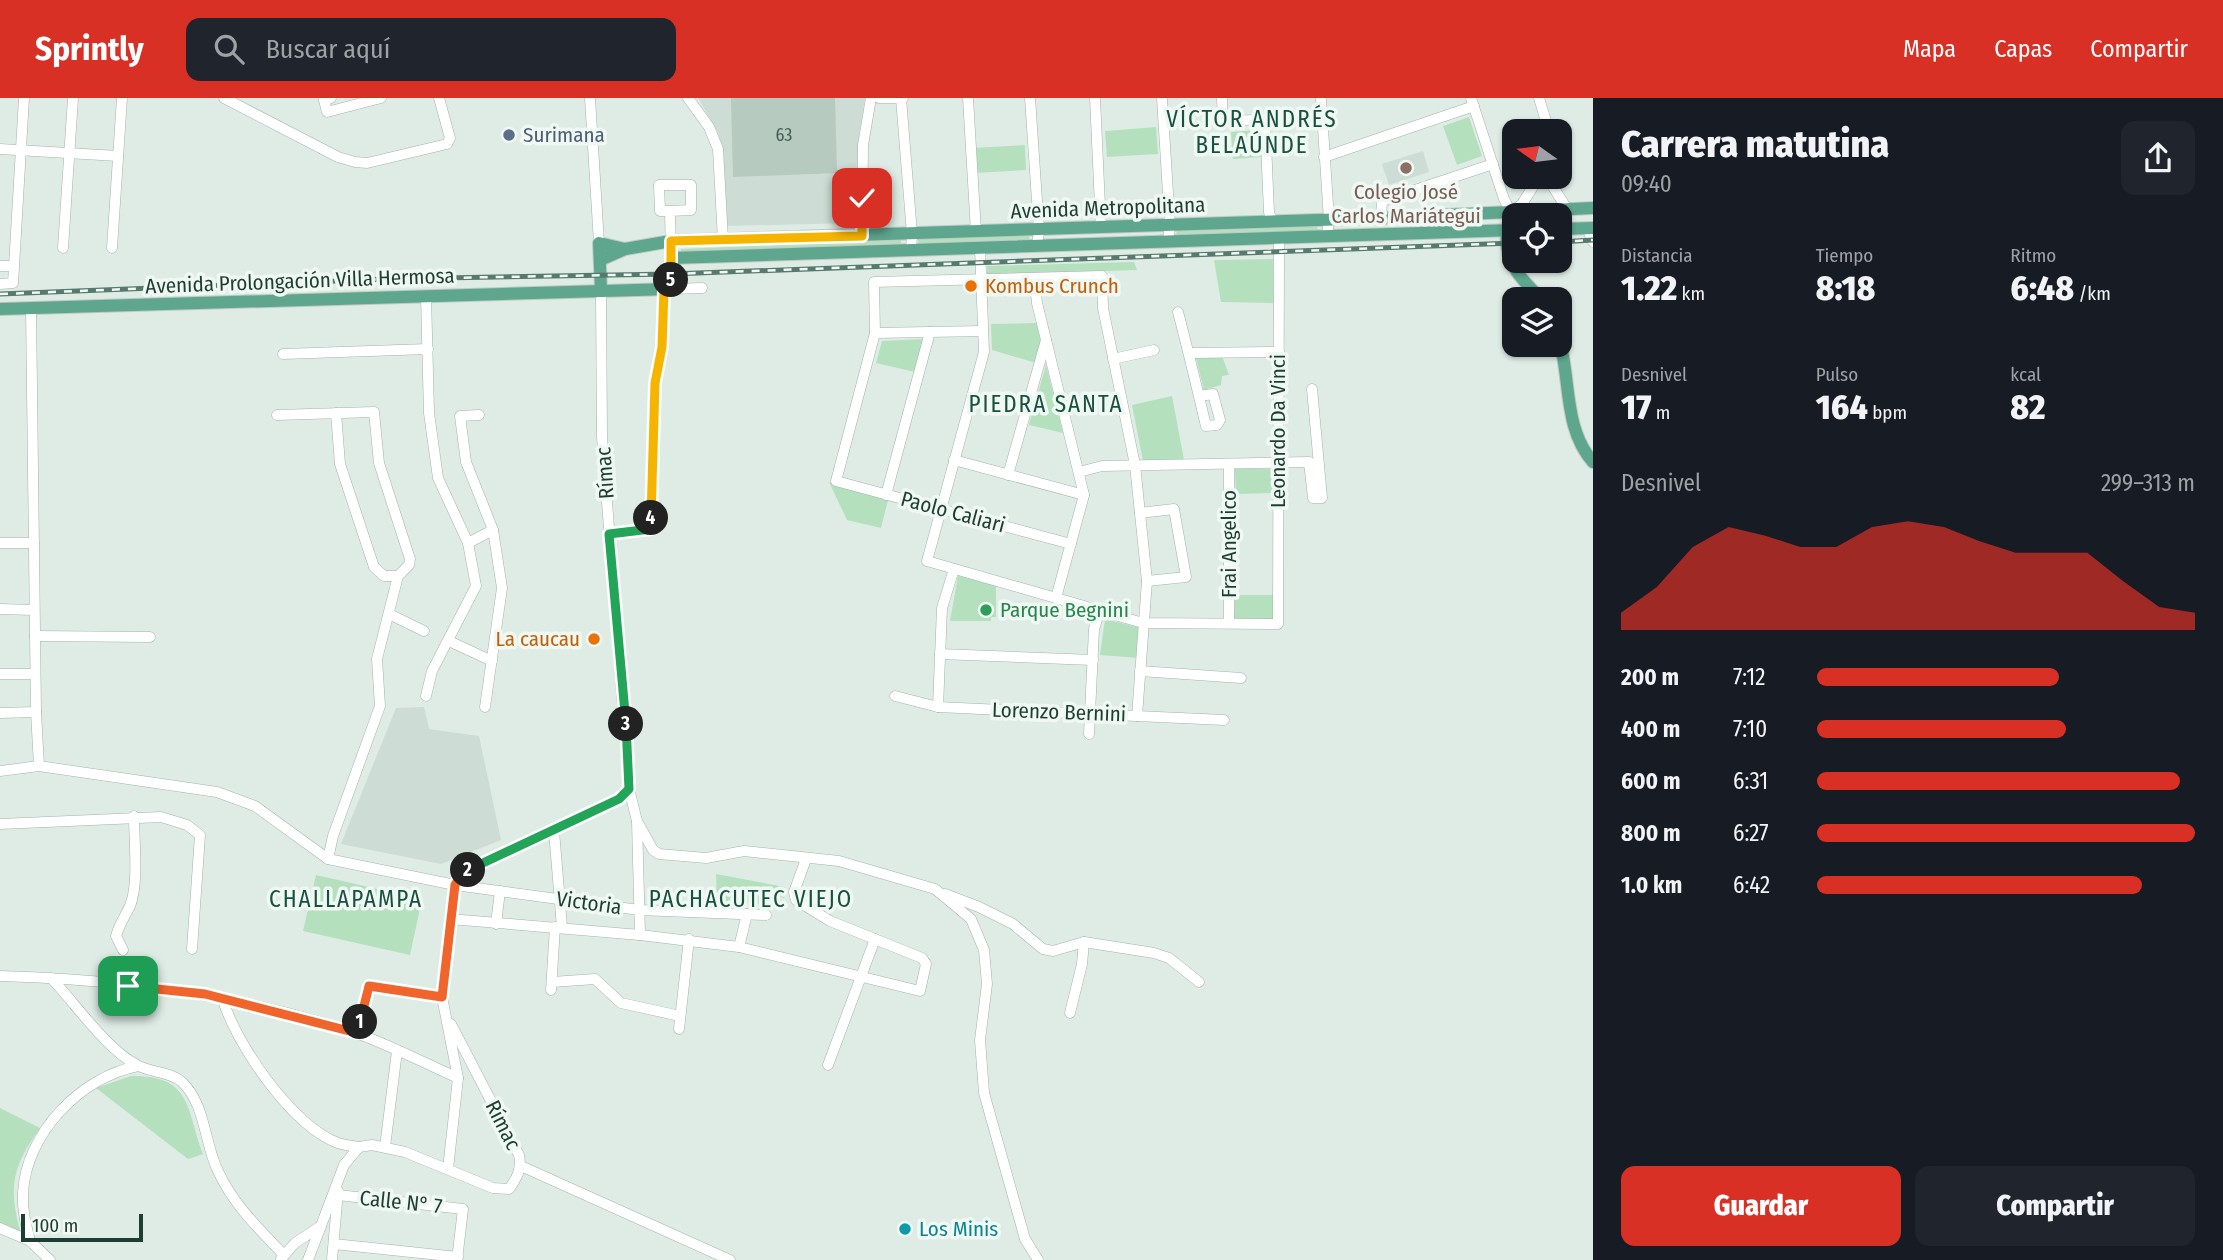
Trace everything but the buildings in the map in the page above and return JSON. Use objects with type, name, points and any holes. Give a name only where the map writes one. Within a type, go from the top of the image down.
[{"type":"main road","name":"Avenida Metropolitana","points":[[1572,209],[1593,208]]},
{"type":"main road","name":"Avenida Metropolitana","points":[[600,260],[625,249],[671,241],[1502,212]]},
{"type":"main road","points":[[1572,229],[1590,228]]},
{"type":"main road","name":"Avenida Metropolitana","points":[[671,258],[1502,230]]},
{"type":"main road","name":"Avenida Metropolitana","points":[[599,243],[625,249]]},
{"type":"main road","points":[[599,243],[601,290],[667,290],[671,258]]},
{"type":"main road","points":[[1516,273],[1529,287]]},
{"type":"main road","name":"Avenida Prolongación Villa Hermosa","points":[[0,309],[601,290]]},
{"type":"main road","points":[[1562,357],[1572,419],[1578,439],[1593,462]]},
{"type":"street","points":[[0,284],[12,284],[24,98]]},
{"type":"street","points":[[63,248],[73,98]]},
{"type":"street","points":[[112,248],[122,98]]},
{"type":"street","points":[[224,98],[338,157],[367,163],[447,144],[450,138],[439,98]]},
{"type":"street","points":[[331,98],[324,100],[327,112],[376,99]]},
{"type":"street","points":[[590,98],[599,243]]},
{"type":"street","points":[[688,98],[709,127],[718,149],[723,240]]},
{"type":"street","points":[[862,236],[863,145],[871,98]]},
{"type":"street","points":[[879,98],[902,98],[911,250]]},
{"type":"street","points":[[968,98],[976,232]]},
{"type":"street","points":[[1030,98],[1039,230],[1037,246]]},
{"type":"street","points":[[1096,98],[1101,228]]},
{"type":"street","points":[[1162,98],[1170,225],[1168,241]]},
{"type":"street","points":[[1222,98],[1223,121],[1322,118]]},
{"type":"street","points":[[1321,98],[1329,220],[1327,236]]},
{"type":"street","points":[[1539,98],[1545,119]]},
{"type":"street","points":[[1324,157],[1472,102],[1506,203]]},
{"type":"street","points":[[1265,120],[1269,212],[1272,222]]},
{"type":"street","points":[[0,149],[118,156]]},
{"type":"street","points":[[1381,218],[1382,201],[1493,164]]},
{"type":"street","points":[[670,211],[671,258]]},
{"type":"street","points":[[1590,228],[1593,242]]},
{"type":"street","name":"Leonardo Da Vinci","points":[[1229,623],[1278,624],[1279,238]]},
{"type":"street","points":[[980,248],[984,352],[927,561],[1144,623],[1229,623]]},
{"type":"street","points":[[0,266],[13,266]]},
{"type":"street","points":[[983,331],[875,333],[874,282],[1101,276],[1103,308],[1135,465],[1147,581],[1137,716]]},
{"type":"street","points":[[1034,278],[1084,495],[1056,598]]},
{"type":"street","points":[[609,534],[651,529],[655,383],[662,347],[667,290],[702,288]]},
{"type":"street","name":"Rímac","points":[[601,290],[602,437],[629,789],[637,821]]},
{"type":"street","points":[[426,296],[429,413],[438,478],[468,543],[476,586],[432,671],[426,696]]},
{"type":"street","points":[[31,308],[35,674],[39,766]]},
{"type":"street","points":[[1178,312],[1199,397]]},
{"type":"street","points":[[886,495],[930,332]]},
{"type":"street","name":"Paolo Caliari","points":[[875,333],[836,481],[1071,544]]},
{"type":"street","points":[[1007,475],[1046,339]]},
{"type":"street","points":[[283,354],[428,349]]},
{"type":"street","points":[[1113,359],[1154,350]]},
{"type":"street","points":[[1189,354],[1279,352]]},
{"type":"street","points":[[1079,472],[1102,466],[1308,462],[1312,498],[1322,498],[1312,389]]},
{"type":"street","points":[[0,771],[39,766],[217,792],[255,806],[328,859],[333,836],[380,706],[377,660],[398,576],[409,565],[410,558],[379,463],[374,412],[276,415]]},
{"type":"street","points":[[336,413],[340,464],[374,567],[384,576],[398,576]]},
{"type":"street","points":[[479,415],[460,416],[466,462],[493,530],[502,588],[485,707]]},
{"type":"street","points":[[954,460],[1084,495]]},
{"type":"street","name":"Frai Angelico","points":[[1229,465],[1229,623]]},
{"type":"street","points":[[1140,513],[1174,509],[1186,577],[1147,581]]},
{"type":"street","points":[[468,543],[493,530]]},
{"type":"street","points":[[0,543],[34,543]]},
{"type":"street","points":[[938,707],[942,608],[954,569]]},
{"type":"street","points":[[0,609],[34,610]]},
{"type":"street","points":[[1089,734],[1094,629],[1100,611]]},
{"type":"street","points":[[389,614],[424,631]]},
{"type":"street","points":[[35,636],[150,637]]},
{"type":"street","points":[[449,641],[492,662]]},
{"type":"street","points":[[940,654],[1093,660]]},
{"type":"street","points":[[1140,671],[1241,678]]},
{"type":"street","points":[[0,674],[35,674]]},
{"type":"street","name":"Lorenzo Bernini","points":[[895,696],[938,707],[1224,720]]},
{"type":"street","points":[[0,713],[36,712]]},
{"type":"street","points":[[455,885],[462,873],[619,799],[629,789]]},
{"type":"street","points":[[123,950],[116,936],[121,919],[130,906],[133,890],[134,817]]},
{"type":"street","points":[[0,824],[161,817],[187,825],[200,835],[192,949]]},
{"type":"street","points":[[637,821],[653,850],[659,854],[706,858],[744,851],[839,861],[979,907],[1013,924],[1043,949],[1053,951],[1084,942],[1134,949],[1169,958],[1199,982]]},
{"type":"street","points":[[637,821],[640,934]]},
{"type":"street","points":[[554,831],[560,899],[551,986],[595,979],[621,1003],[680,1016]]},
{"type":"street","name":"Victoria","points":[[328,859],[455,885],[639,910],[766,915]]},
{"type":"street","points":[[450,919],[689,939],[739,947],[920,991],[926,964],[922,958],[831,921],[796,900],[794,892],[806,859]]},
{"type":"street","name":"Rímac","points":[[445,1011],[519,1155],[521,1166],[516,1179],[504,1190],[448,1169],[458,1077],[442,997],[455,885]]},
{"type":"street","points":[[496,924],[500,891]]},
{"type":"street","points":[[938,892],[971,919],[984,950],[987,984],[980,1040],[984,1093],[1025,1239],[1038,1260]]},
{"type":"street","points":[[739,947],[747,914]]},
{"type":"street","points":[[679,1029],[689,939]]},
{"type":"street","points":[[828,1065],[875,939]]},
{"type":"street","points":[[1070,1013],[1082,964],[1084,942]]},
{"type":"street","points":[[0,976],[51,978],[222,997],[357,1033],[458,1077]]},
{"type":"street","points":[[51,978],[115,1049],[138,1066],[163,1072],[181,1082],[197,1104],[216,1167],[228,1191],[244,1214],[282,1257],[321,1226]]},
{"type":"street","points":[[357,1033],[369,986],[442,997]]},
{"type":"street","points":[[222,997],[230,1018],[260,1072],[298,1115],[337,1143],[359,1147],[385,1147],[448,1169]]},
{"type":"street","points":[[110,1074],[115,1049]]},
{"type":"street","points":[[385,1147],[397,1051]]},
{"type":"street","points":[[30,1241],[23,1215],[23,1191],[29,1164],[39,1140],[75,1096],[110,1074],[138,1066]]},
{"type":"street","points":[[307,1260],[340,1173],[348,1158],[359,1147]]},
{"type":"street","points":[[521,1166],[730,1260]]},
{"type":"street","points":[[332,1260],[340,1173]]},
{"type":"street","name":"Calle N° 7","points":[[338,1195],[463,1209],[458,1258]]},
{"type":"street","points":[[0,1227],[30,1241],[50,1260]]},
{"type":"street","points":[[334,1244],[458,1258]]},
{"type":"shaded area","points":[[698,98],[865,98],[859,135],[854,223],[725,226],[724,161],[718,133]]},
{"type":"shaded area","name":"Colegio José Carlos Mariátegui","points":[[1423,151],[1429,172],[1389,185],[1382,164]]},
{"type":"shaded area","points":[[424,707],[429,729],[479,736],[501,840],[441,864],[341,844],[396,708]]},
{"type":"green space","points":[[1469,117],[1482,156],[1457,165],[1443,126]]},
{"type":"green space","points":[[1156,127],[1158,154],[1107,157],[1105,131]]},
{"type":"green space","points":[[1259,130],[1261,157],[1233,159],[1231,132]]},
{"type":"green space","points":[[1025,145],[1026,170],[975,173],[973,148]]},
{"type":"green space","points":[[1317,224],[1318,232],[1176,235],[1177,230]]},
{"type":"green space","points":[[1029,235],[1030,241],[919,244],[917,238]]},
{"type":"green space","points":[[901,240],[901,244],[681,252],[681,249]]},
{"type":"green space","points":[[1273,259],[1274,303],[1221,302],[1214,260]]},
{"type":"green space","points":[[1134,262],[1137,270],[987,275],[987,266]]},
{"type":"green space","points":[[1037,323],[1041,344],[1036,363],[992,350],[991,324]]},
{"type":"green space","points":[[924,339],[915,372],[876,363],[882,341]]},
{"type":"green space","points":[[1222,356],[1229,375],[1222,376],[1221,385],[1204,390],[1196,358]]},
{"type":"green space","points":[[1046,365],[1063,433],[1029,425]]},
{"type":"green space","points":[[1172,396],[1184,460],[1143,461],[1132,405]]},
{"type":"green space","points":[[1235,469],[1275,469],[1275,493],[1236,494]]},
{"type":"green space","points":[[829,482],[888,500],[881,528],[847,520]]},
{"type":"green space","points":[[958,576],[996,585],[996,617],[991,617],[991,621],[950,621]]},
{"type":"green space","points":[[1235,595],[1273,595],[1274,620],[1234,620]]},
{"type":"green space","points":[[1105,619],[1141,628],[1139,658],[1100,655]]},
{"type":"green space","points":[[716,874],[785,887],[784,898],[771,893],[765,905],[717,900]]},
{"type":"green space","points":[[316,875],[422,899],[410,955],[303,931]]},
{"type":"green space","points":[[131,1076],[151,1077],[177,1089],[189,1110],[203,1154],[188,1159],[96,1088]]},
{"type":"green space","points":[[0,1108],[40,1128],[24,1154],[15,1177],[14,1201],[20,1230],[17,1233],[0,1227]]},
{"type":"railway","points":[[1572,241],[1593,240]]},
{"type":"railway","points":[[0,294],[386,279],[671,274],[1502,243]]},
{"type":"place","name":"Surimana","points":[[509,135]]},
{"type":"place","name":"Colegio José Carlos Mariátegui","points":[[1406,168]]},
{"type":"place","name":"Kombus Crunch","points":[[971,286]]},
{"type":"place","name":"Parque Begnini","points":[[986,610]]},
{"type":"place","name":"La caucau","points":[[594,639]]},
{"type":"place","name":"Los Minis","points":[[905,1229]]},
{"type":"district","name":"VÍCTOR ANDRÉS BELAÚNDE","points":[[1252,132]]},
{"type":"district","name":"PIEDRA SANTA","points":[[1046,404]]},
{"type":"district","name":"CHALLAPAMPA","points":[[346,899]]},
{"type":"district","name":"PACHACUTEC VIEJO","points":[[751,899]]},
{"type":"route","points":[[128,986],[205,994],[357,1033],[369,986],[442,997],[455,885],[462,873],[619,799],[629,789],[630,770],[609,534],[651,529],[655,383],[662,347],[664,290],[671,289],[671,241],[862,236],[862,198]]}]
